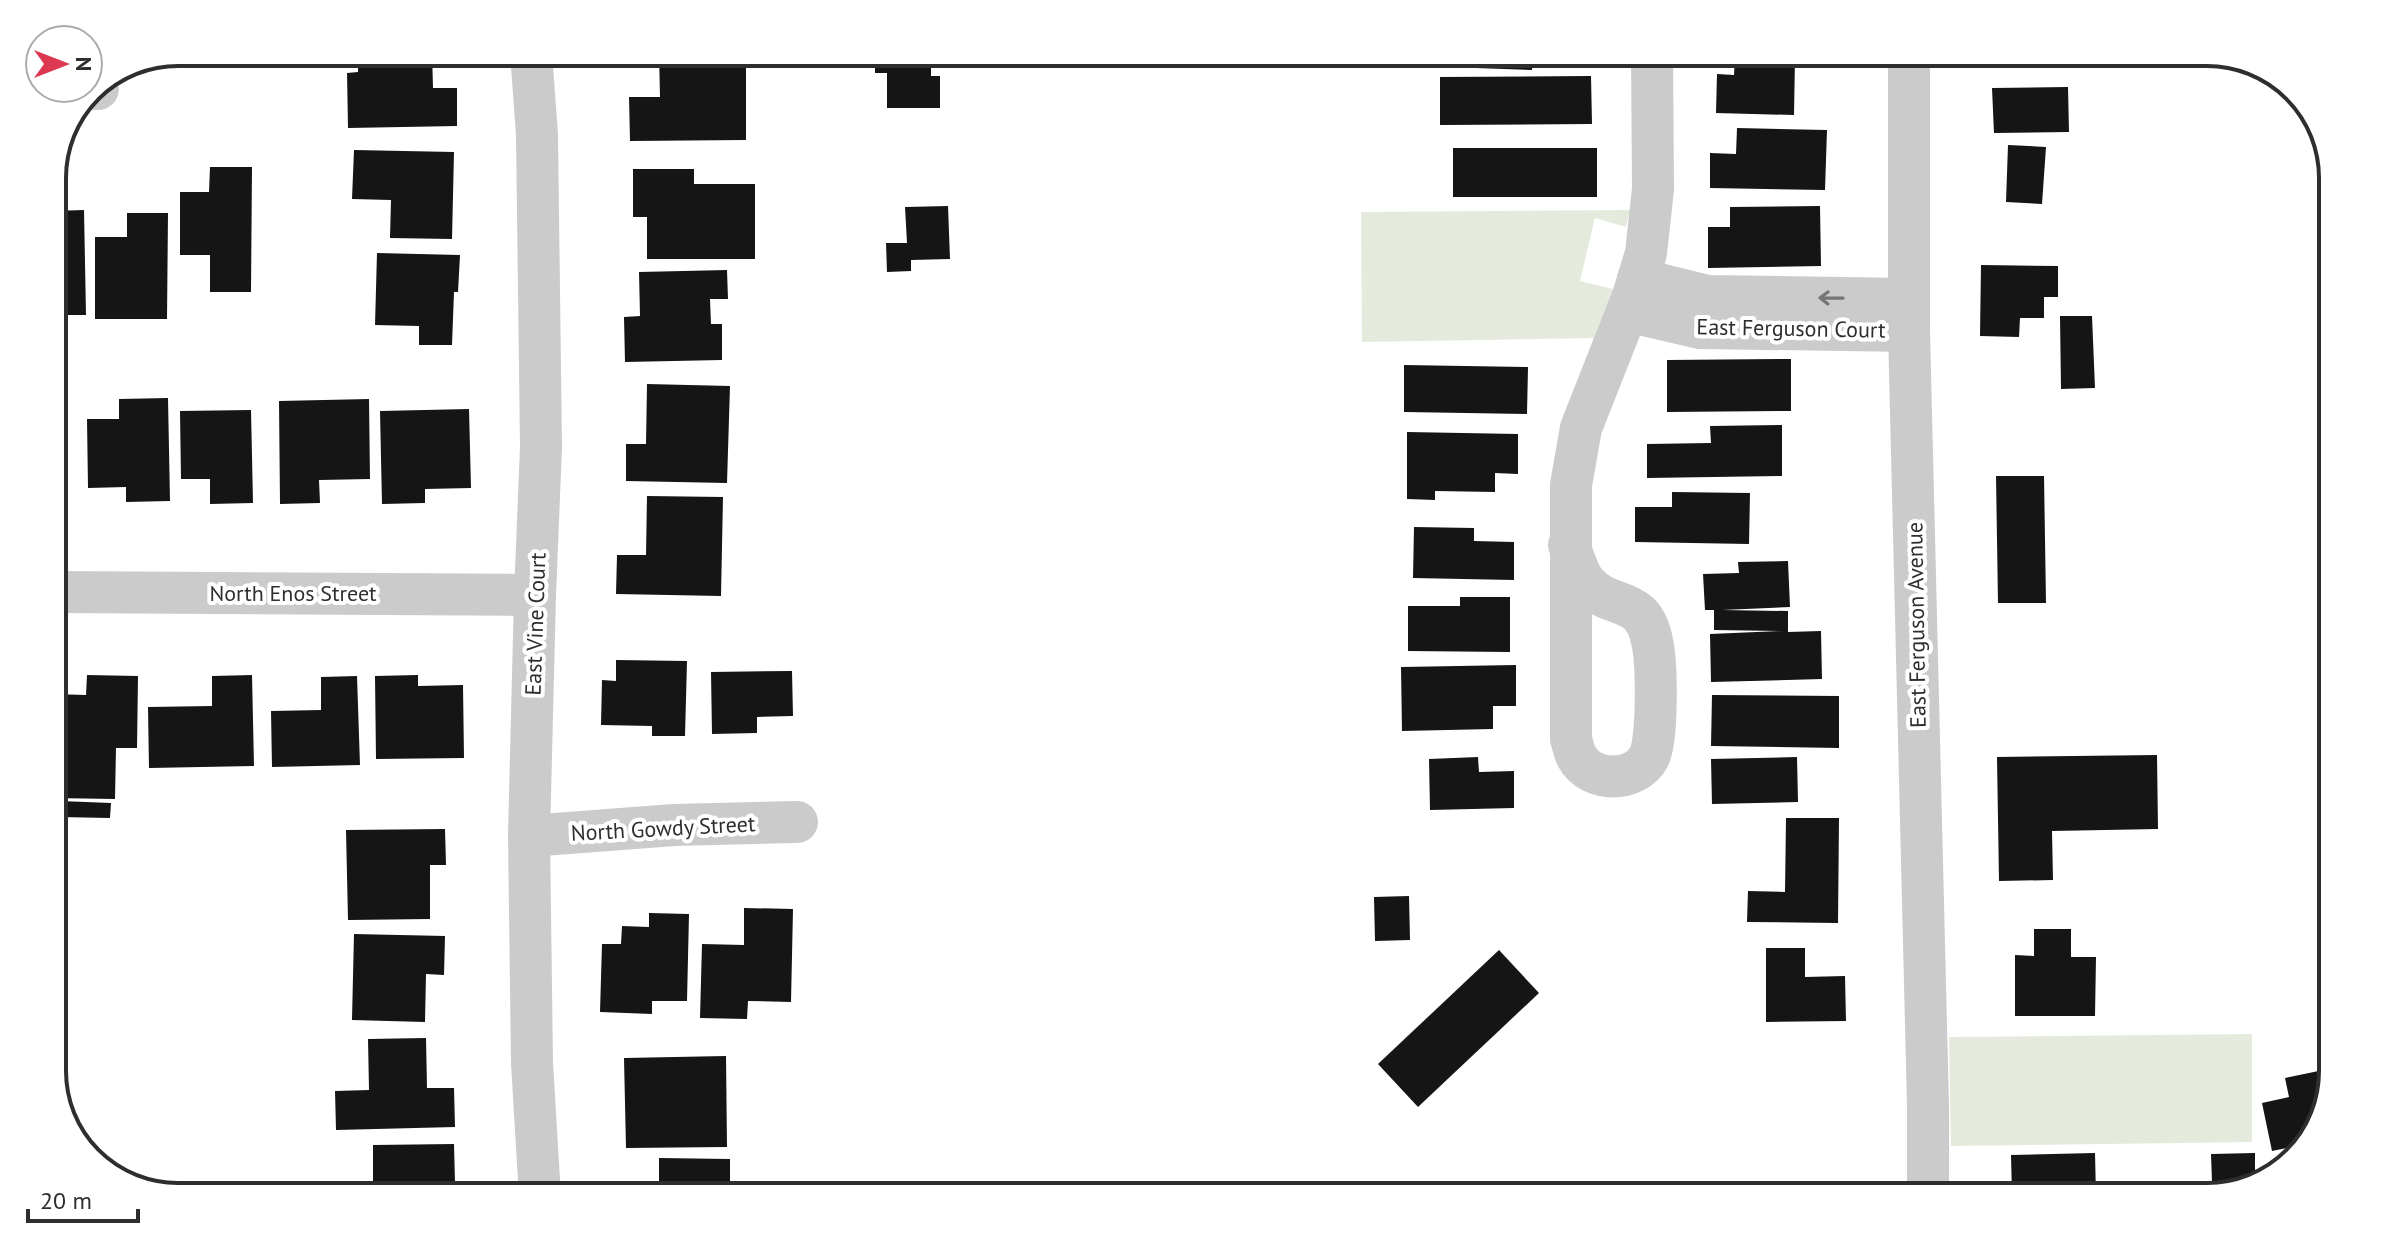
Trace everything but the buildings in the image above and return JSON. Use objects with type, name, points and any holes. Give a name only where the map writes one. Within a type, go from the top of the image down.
[{"type":"street","name":"East Vine Court","points":[[532,66],[537,135],[541,447],[529,836],[532,1063],[539,1183]]},
{"type":"street","points":[[1639,66],[1652,94]]},
{"type":"street","points":[[1569,545],[1585,583],[1603,598],[1628,605],[1645,618],[1653,642],[1655,740],[1647,760],[1630,774],[1610,777],[1591,772],[1577,758],[1571,739],[1569,545],[1571,485],[1581,428],[1633,295],[1646,253],[1653,189],[1652,66]]},
{"type":"street","name":"East Ferguson Avenue","points":[[1909,66],[1909,315],[1928,1183]]},
{"type":"street","name":"East Ferguson Court","points":[[1633,295],[1707,296],[1909,315]]},
{"type":"street","name":"North Enos Street","points":[[66,592],[535,595]]},
{"type":"street","name":"North Gowdy Street","points":[[529,836],[674,825],[797,822]]},
{"type":"green space","points":[[1630,210],[1626,227],[1595,218],[1580,281],[1613,289],[1594,338],[1362,342],[1361,212]]},
{"type":"green space","points":[[2252,1034],[2252,1142],[1951,1146],[1949,1037]]}]
